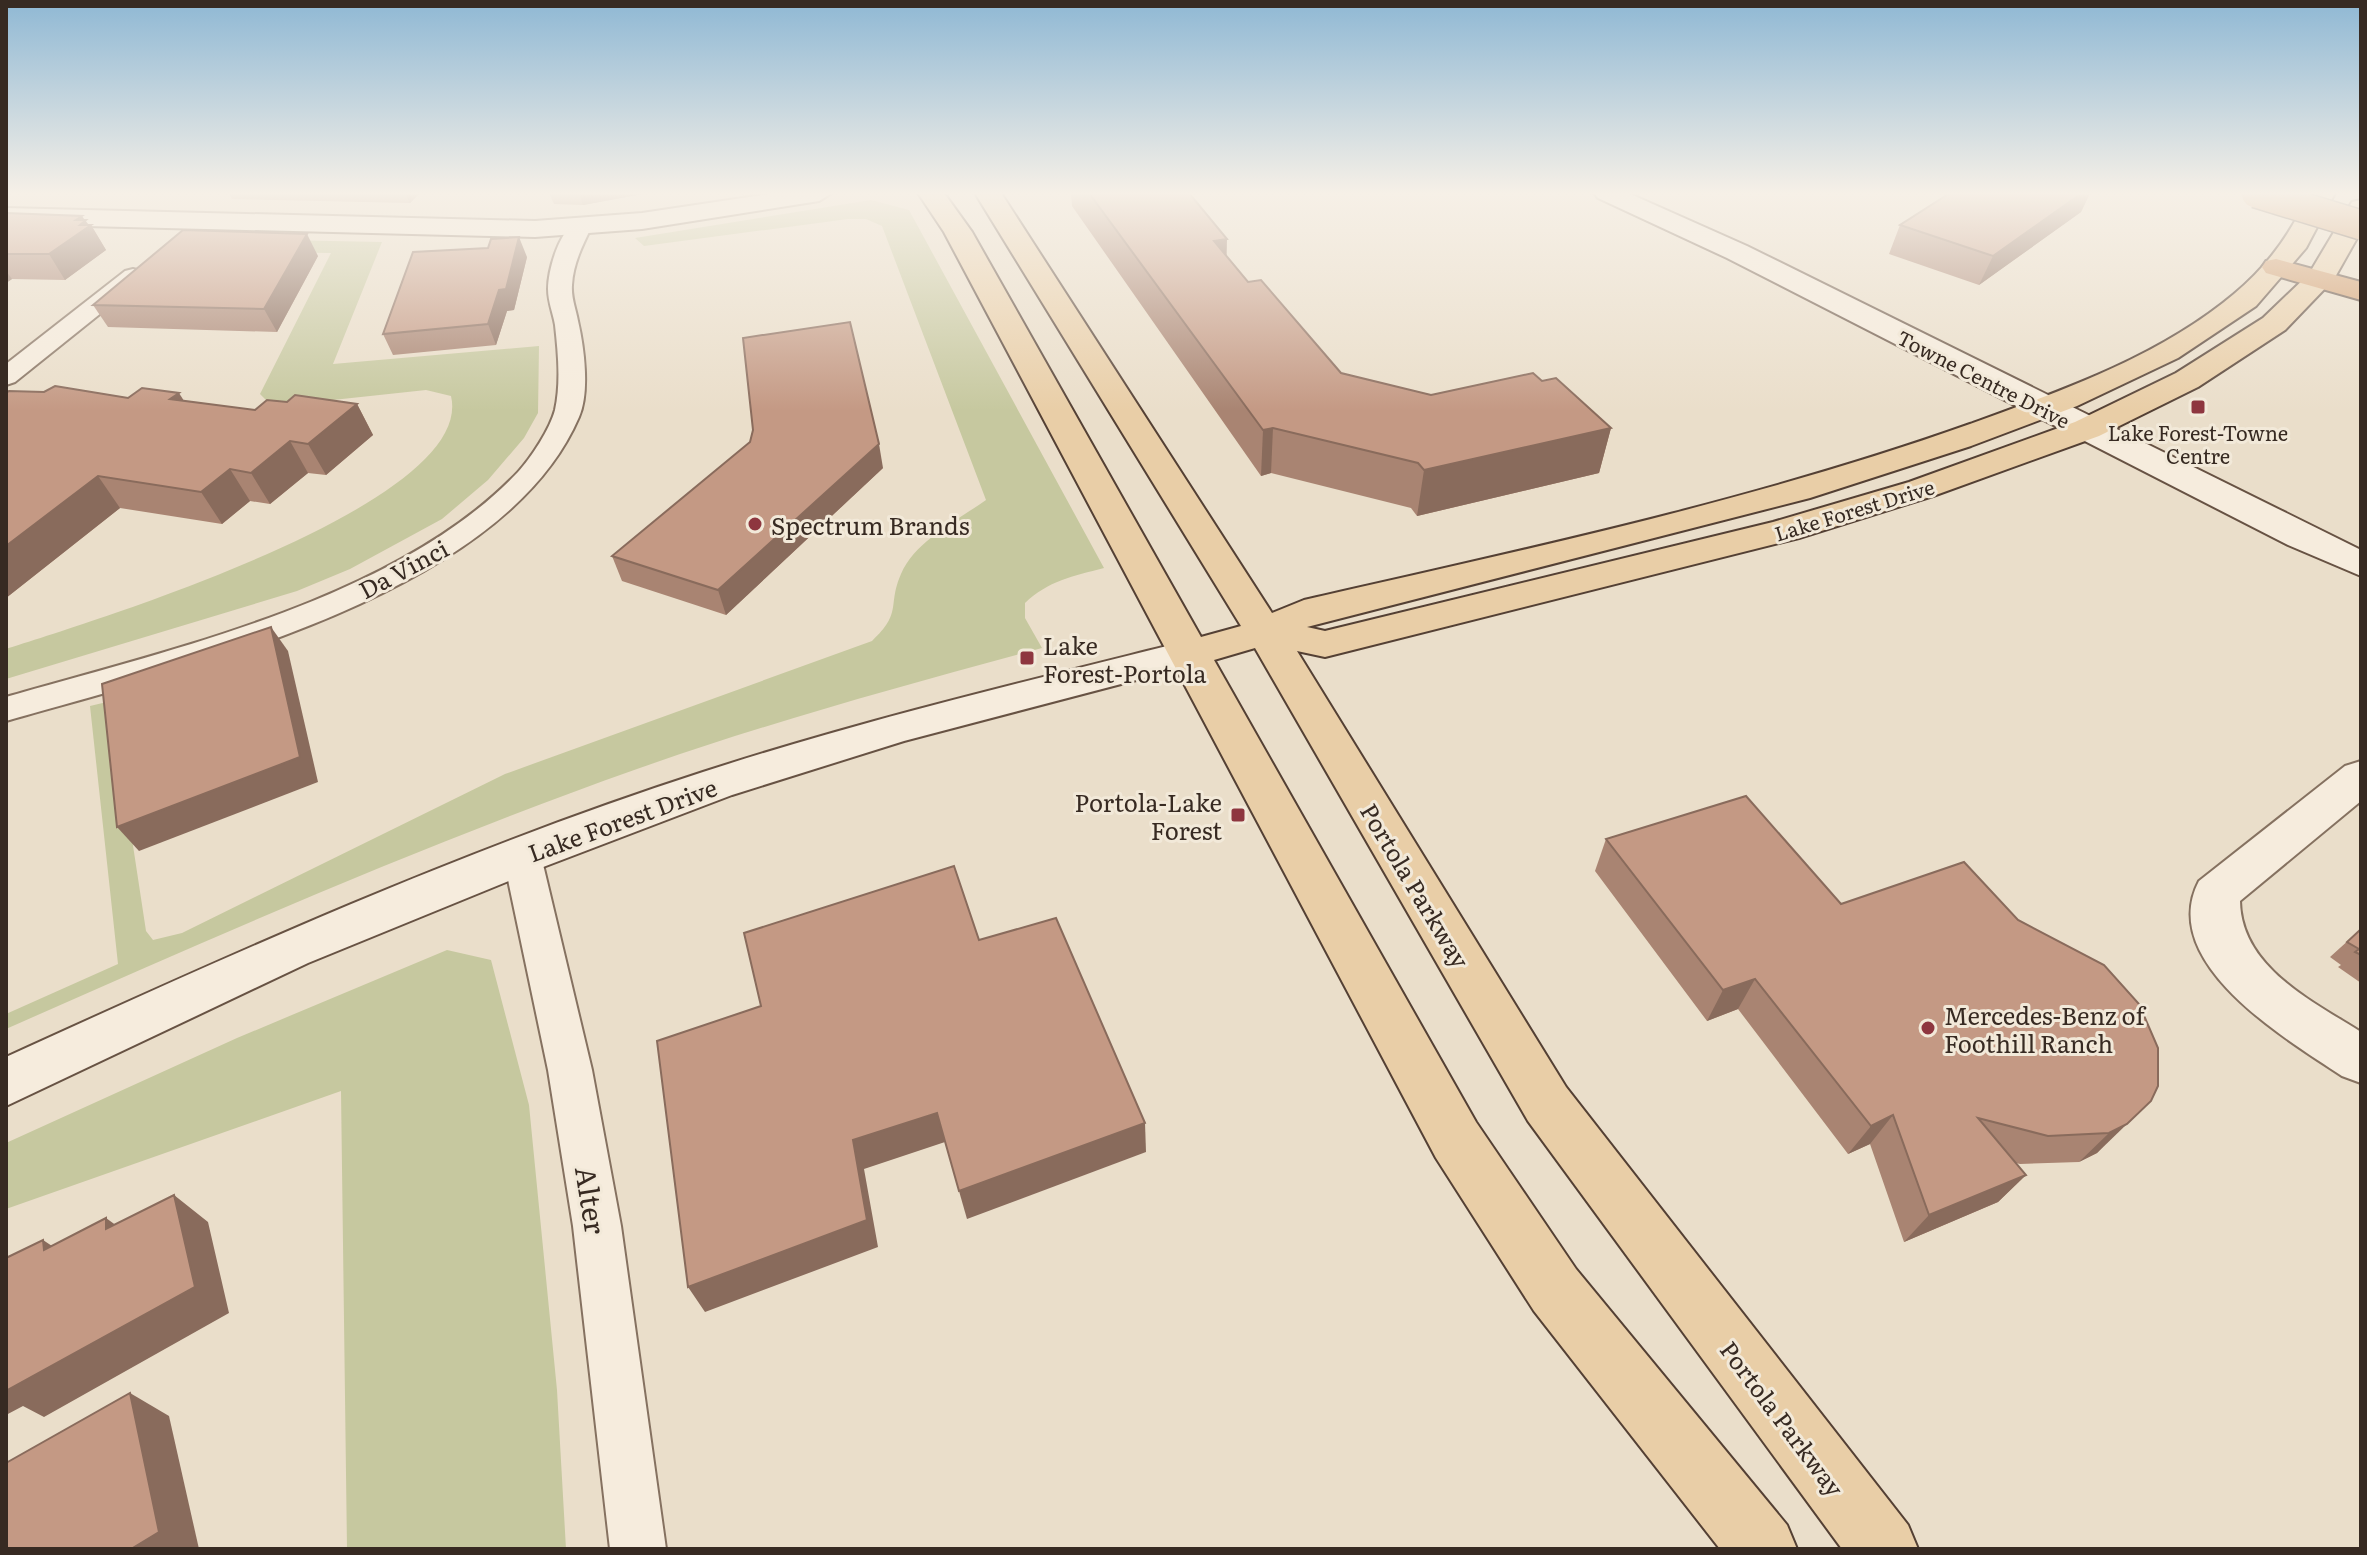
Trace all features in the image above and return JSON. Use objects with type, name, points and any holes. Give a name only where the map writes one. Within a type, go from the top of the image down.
[{"type":"highway","points":[[2276,267],[2361,291]]},
{"type":"main road","points":[[977,266],[1456,1140],[1555,1290],[1763,1549]]},
{"type":"main road","name":"Portola Parkway","points":[[1034,266],[1265,632],[1547,1104],[1884,1549]]},
{"type":"main road","name":"Towne Centre Drive","points":[[1764,266],[2361,564]]},
{"type":"main road","name":"Lake Forest Drive","points":[[1265,632],[1325,644],[1786,530],[1921,489],[2087,429],[2187,380],[2274,324],[2320,279],[2328,266]]},
{"type":"main road","name":"Lake Forest Drive","points":[[6,1082],[291,949],[522,856],[716,784],[898,728],[1265,632],[1304,613],[1755,505],[1900,460],[2045,408],[2102,387],[2147,363],[2232,310],[2276,267]]},
{"type":"main road","points":[[2361,777],[2216,894],[2212,915],[2219,940],[2239,968],[2268,996],[2361,1060]]},
{"type":"street","points":[[6,377],[147,266]]},
{"type":"street","name":"Da Vinci","points":[[6,709],[312,612],[381,583],[457,540],[501,506],[548,453],[568,414],[567,323],[559,286],[566,266]]},
{"type":"street","name":"Alter","points":[[522,856],[570,1070],[597,1226],[638,1549]]},
{"type":"green space","points":[[325,266],[373,266],[333,364],[539,346],[538,413],[524,438],[488,480],[442,519],[350,569],[297,591],[6,679],[6,649],[189,586],[268,554],[343,517],[404,478],[443,437],[451,396],[426,390],[286,405],[267,401],[260,394]]},
{"type":"green space","points":[[897,266],[939,266],[1104,568],[1052,584],[1025,603],[1025,618],[1042,648],[788,720],[557,798],[319,893],[6,1029],[6,1014],[118,964],[90,706],[111,701],[146,931],[153,940],[182,933],[505,774],[872,641],[888,623],[901,574],[916,551],[938,532],[986,500]]},
{"type":"green space","points":[[447,950],[491,960],[529,1105],[557,1390],[566,1549],[347,1549],[341,1091],[6,1209],[6,1143],[237,1038]]},
{"type":"building","points":[[140,266],[289,266],[264,309],[93,305]]},
{"type":"building","points":[[408,266],[512,266],[506,289],[499,290],[488,324],[383,334]]},
{"type":"building","points":[[1142,266],[1234,266],[1248,282],[1261,280],[1341,373],[1431,395],[1533,373],[1542,381],[1556,378],[1611,428],[1424,470],[1418,463],[1273,428],[1263,430]]},
{"type":"building","name":"Spectrum Brands","points":[[850,322],[879,444],[718,590],[612,556],[750,442],[753,430],[743,338]]},
{"type":"building","points":[[55,386],[128,398],[142,388],[179,393],[170,399],[255,410],[267,400],[287,402],[295,395],[357,404],[308,444],[290,441],[251,473],[230,469],[201,492],[98,476],[6,546],[6,393],[44,392]]},
{"type":"building","points":[[271,627],[300,757],[117,827],[102,684]]},
{"type":"building","name":"Mercedes-Benz of Foothill Ranch","points":[[1746,796],[1841,904],[1964,862],[2018,920],[2104,965],[2139,1004],[2158,1048],[2158,1086],[2151,1101],[2127,1124],[2109,1133],[2048,1136],[1978,1118],[2026,1175],[1929,1215],[1893,1115],[1871,1126],[1755,979],[1723,990],[1606,839]]},
{"type":"building","points":[[954,866],[979,940],[1056,918],[1145,1123],[959,1191],[937,1113],[853,1140],[867,1220],[688,1287],[657,1041],[761,1006],[744,933]]},
{"type":"building","points":[[2361,929],[2361,955],[2355,952],[2359,949],[2347,942]]},
{"type":"building","points":[[174,1195],[195,1287],[6,1391],[6,1258],[43,1240],[44,1250],[106,1218],[106,1229]]},
{"type":"building","points":[[130,1393],[159,1532],[131,1549],[6,1549],[6,1463]]},
{"type":"place","name":"Lake Forest-Towne Centre","points":[[2198,407]]},
{"type":"place","name":"Spectrum Brands","points":[[755,524]]},
{"type":"place","name":"Lake Forest-Portola","points":[[1027,658]]},
{"type":"place","name":"Portola-Lake Forest","points":[[1238,815]]},
{"type":"place","name":"Mercedes-Benz of Foothill Ranch","points":[[1928,1028]]}]
